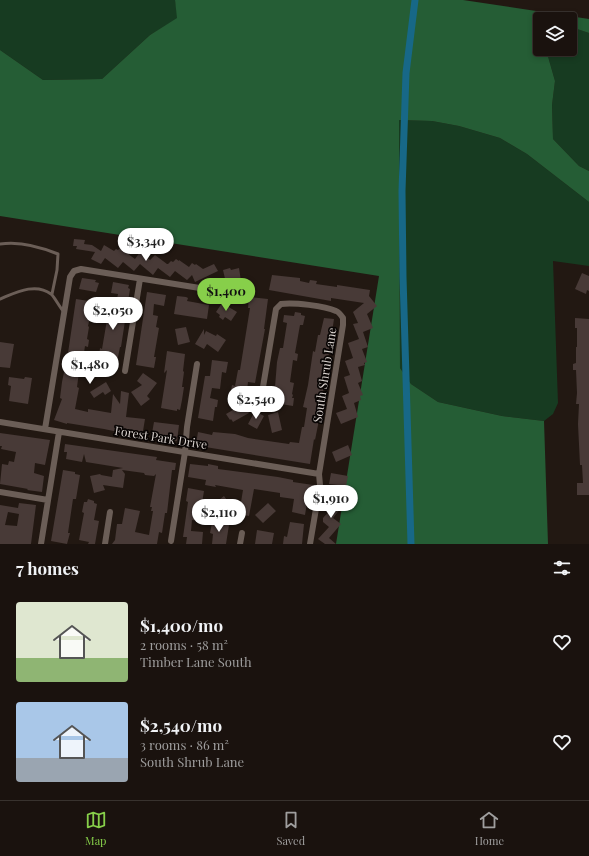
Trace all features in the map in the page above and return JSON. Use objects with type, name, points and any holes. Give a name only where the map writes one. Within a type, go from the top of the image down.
[{"type":"street","points":[[45,429],[70,277],[74,271],[81,269],[206,289]]},
{"type":"street","points":[[125,371],[140,279]]},
{"type":"street","name":"South Shrub Lane","points":[[262,393],[276,309],[282,304],[296,304],[338,312],[343,318],[343,325],[319,474]]},
{"type":"street","points":[[171,541],[197,364]]},
{"type":"street","name":"Forest Park Drive","points":[[0,422],[319,474]]},
{"type":"street","points":[[41,544],[59,432]]},
{"type":"street","points":[[310,544],[320,485],[319,474]]},
{"type":"street","points":[[0,492],[48,500]]},
{"type":"street","points":[[105,544],[110,512]]},
{"type":"street","points":[[240,544],[242,533]]},
{"type":"lane","points":[[0,244],[11,243],[45,249],[58,254],[58,270],[52,294]]},
{"type":"lane","points":[[0,299],[25,289],[40,289],[52,294],[64,313]]},
{"type":"green space","points":[[0,0],[175,0],[178,18],[150,35],[102,79],[43,80],[0,50]]},
{"type":"green space","points":[[175,0],[463,0],[543,12],[533,12],[533,56],[548,56],[555,81],[552,105],[553,139],[579,166],[589,171],[589,202],[527,154],[500,138],[459,126],[432,121],[399,120],[400,368],[411,384],[438,402],[502,416],[544,421],[548,544],[336,544],[379,276],[0,216],[0,50],[43,80],[102,79],[150,35],[177,18]]},
{"type":"green space","points":[[577,17],[589,19],[589,33],[577,29]]},
{"type":"green space","points":[[577,29],[589,33],[589,171],[579,166],[553,139],[552,105],[555,81],[548,56],[577,56]]},
{"type":"green space","points":[[399,120],[432,121],[459,126],[500,138],[527,154],[589,202],[589,266],[553,261],[558,403],[553,414],[544,421],[502,416],[438,402],[411,384],[400,368]]},
{"type":"building","points":[[74,239],[85,240],[84,244],[92,245],[101,251],[104,245],[114,251],[120,248],[135,259],[140,252],[150,260],[155,255],[167,264],[176,259],[189,267],[192,263],[203,269],[214,264],[218,271],[195,282],[192,275],[187,280],[175,271],[170,277],[158,268],[153,275],[140,264],[134,271],[123,262],[118,268],[105,258],[101,264],[91,259],[95,252],[76,249],[77,246],[73,246]]},
{"type":"building","points":[[230,268],[231,270],[239,268],[241,281],[237,303],[230,302],[232,294],[229,294],[231,282],[226,283],[223,270]]},
{"type":"building","points":[[582,273],[589,276],[589,291],[587,290],[586,294],[575,289]]},
{"type":"building","points":[[272,275],[300,278],[300,281],[309,283],[310,280],[317,281],[316,284],[337,287],[337,285],[370,290],[369,296],[377,306],[367,314],[373,328],[363,332],[368,347],[362,349],[367,362],[364,363],[365,365],[358,367],[362,381],[358,383],[363,395],[360,396],[361,400],[354,403],[358,417],[341,424],[336,413],[347,409],[342,396],[349,393],[344,377],[350,375],[345,361],[353,358],[348,343],[359,339],[353,324],[358,323],[353,312],[364,303],[331,298],[331,301],[269,290]]},
{"type":"building","points":[[82,278],[96,280],[95,282],[99,283],[96,292],[79,289]]},
{"type":"building","points":[[113,282],[129,285],[128,288],[130,289],[126,314],[122,320],[125,321],[121,347],[117,362],[113,361],[110,376],[93,373],[94,362],[98,363],[100,348],[102,349],[108,314],[108,303],[116,304],[118,294],[111,293]]},
{"type":"building","points":[[147,292],[166,295],[164,306],[154,304],[153,315],[158,316],[156,327],[159,328],[154,357],[156,357],[154,368],[136,365]]},
{"type":"building","points":[[177,296],[188,298],[187,301],[209,305],[207,319],[174,314]]},
{"type":"building","points":[[249,297],[268,299],[265,329],[255,383],[248,382],[246,399],[230,396],[232,385],[235,386],[238,370],[240,370],[250,308],[248,308]]},
{"type":"building","points":[[76,299],[95,302],[94,313],[91,313],[88,326],[88,347],[85,346],[82,366],[80,365],[77,387],[79,388],[75,409],[88,412],[88,409],[111,413],[113,394],[120,404],[121,391],[129,393],[126,417],[145,419],[142,437],[104,429],[67,424],[54,420],[62,399],[60,398],[62,382]]},
{"type":"building","points":[[222,303],[237,312],[231,321],[225,317],[223,320],[216,312]]},
{"type":"building","points":[[295,312],[301,313],[301,315],[305,316],[303,325],[300,325],[295,353],[298,354],[297,361],[293,360],[290,382],[294,383],[292,394],[292,398],[294,398],[293,406],[275,403],[277,387],[275,387],[277,362],[280,348],[283,348],[287,323],[283,322],[284,315],[294,316]]},
{"type":"building","points":[[324,318],[334,319],[318,425],[310,464],[193,445],[194,438],[197,438],[198,432],[212,435],[213,432],[235,434],[248,438],[289,444],[290,442],[299,443],[302,427],[304,427],[307,408],[303,407],[313,351],[315,352],[318,335],[320,335]]},
{"type":"building","points":[[575,318],[589,319],[589,495],[577,495],[577,483],[583,483],[582,465],[580,465],[578,424],[579,404],[576,404],[576,370],[573,370],[573,364],[576,363],[577,347],[577,328],[575,328]]},
{"type":"building","points":[[186,327],[190,342],[178,345],[175,329]]},
{"type":"building","points":[[204,329],[204,335],[206,331],[216,336],[217,334],[226,340],[218,352],[207,344],[204,349],[195,344]]},
{"type":"building","points":[[0,342],[14,344],[10,368],[0,367]]},
{"type":"building","points":[[167,351],[185,354],[182,387],[184,387],[180,410],[177,409],[177,411],[161,408],[167,370],[164,373]]},
{"type":"building","points":[[212,360],[228,362],[226,373],[222,372],[220,389],[212,388],[210,398],[218,400],[217,407],[215,407],[213,421],[198,418],[205,376],[210,376]]},
{"type":"building","points":[[143,373],[157,383],[147,396],[150,399],[141,406],[131,392],[142,385],[137,381]]},
{"type":"building","points":[[9,377],[24,379],[25,377],[32,378],[28,404],[9,401],[11,386],[8,385]]},
{"type":"building","points":[[106,382],[111,391],[105,395],[103,392],[94,398],[90,392]]},
{"type":"building","points":[[243,404],[249,413],[233,422],[231,419],[230,420],[226,414]]},
{"type":"building","points":[[255,411],[264,416],[257,429],[248,424]]},
{"type":"building","points":[[278,412],[282,430],[272,433],[268,415]]},
{"type":"building","points":[[154,422],[179,425],[177,441],[159,438],[159,440],[151,439]]},
{"type":"building","points":[[0,433],[50,440],[45,465],[35,463],[34,473],[44,476],[42,492],[0,484],[2,464],[8,465],[9,461],[14,462],[16,452],[1,449]]},
{"type":"building","points":[[65,444],[157,457],[156,460],[176,463],[175,470],[172,470],[167,513],[165,513],[162,533],[159,532],[157,544],[112,544],[115,540],[117,524],[122,524],[125,508],[140,511],[135,532],[149,535],[153,511],[151,511],[152,507],[150,507],[156,474],[154,476],[145,475],[144,473],[122,470],[125,474],[123,488],[103,485],[105,490],[94,493],[90,476],[100,474],[112,477],[113,470],[123,468],[86,462],[84,454],[82,462],[66,459],[67,452],[64,452]]},
{"type":"building","points":[[348,445],[352,455],[336,462],[332,452]]},
{"type":"building","points":[[190,464],[208,466],[208,464],[218,466],[218,469],[278,477],[293,480],[293,482],[313,485],[311,497],[308,497],[305,515],[292,512],[294,499],[280,497],[280,493],[254,489],[249,516],[239,514],[243,490],[215,485],[216,487],[205,485],[206,480],[188,477]]},
{"type":"building","points":[[63,470],[75,472],[75,474],[80,475],[76,499],[73,499],[68,533],[70,533],[67,544],[51,541]]},
{"type":"building","points":[[331,473],[348,476],[346,486],[329,484]]},
{"type":"building","points":[[188,488],[204,491],[199,521],[192,520],[191,531],[203,532],[202,544],[186,544],[187,537],[183,537],[188,502],[186,501]]},
{"type":"building","points":[[331,493],[344,504],[333,518],[341,524],[329,538],[336,544],[325,544],[318,539],[329,527],[323,522],[323,518],[332,508],[324,502]]},
{"type":"building","points":[[224,496],[234,510],[225,517],[215,503]]},
{"type":"building","points":[[88,499],[97,504],[94,520],[99,521],[95,544],[88,544],[89,542],[79,540],[84,513],[82,512],[84,502],[87,502]]},
{"type":"building","points":[[19,503],[36,505],[31,544],[0,544],[0,505],[18,508]],"holes":[[[8,512],[19,514],[17,526],[5,525]]]},
{"type":"building","points":[[268,503],[276,511],[263,523],[255,515]]},
{"type":"building","points":[[290,522],[304,524],[302,544],[283,544],[284,536],[287,537]]},
{"type":"building","points":[[212,523],[229,525],[226,544],[212,544],[213,534],[210,533]]},
{"type":"building","points":[[257,530],[274,533],[272,544],[255,544]]},
{"type":"waterway","points":[[411,544],[402,191],[406,73],[415,0]]}]
